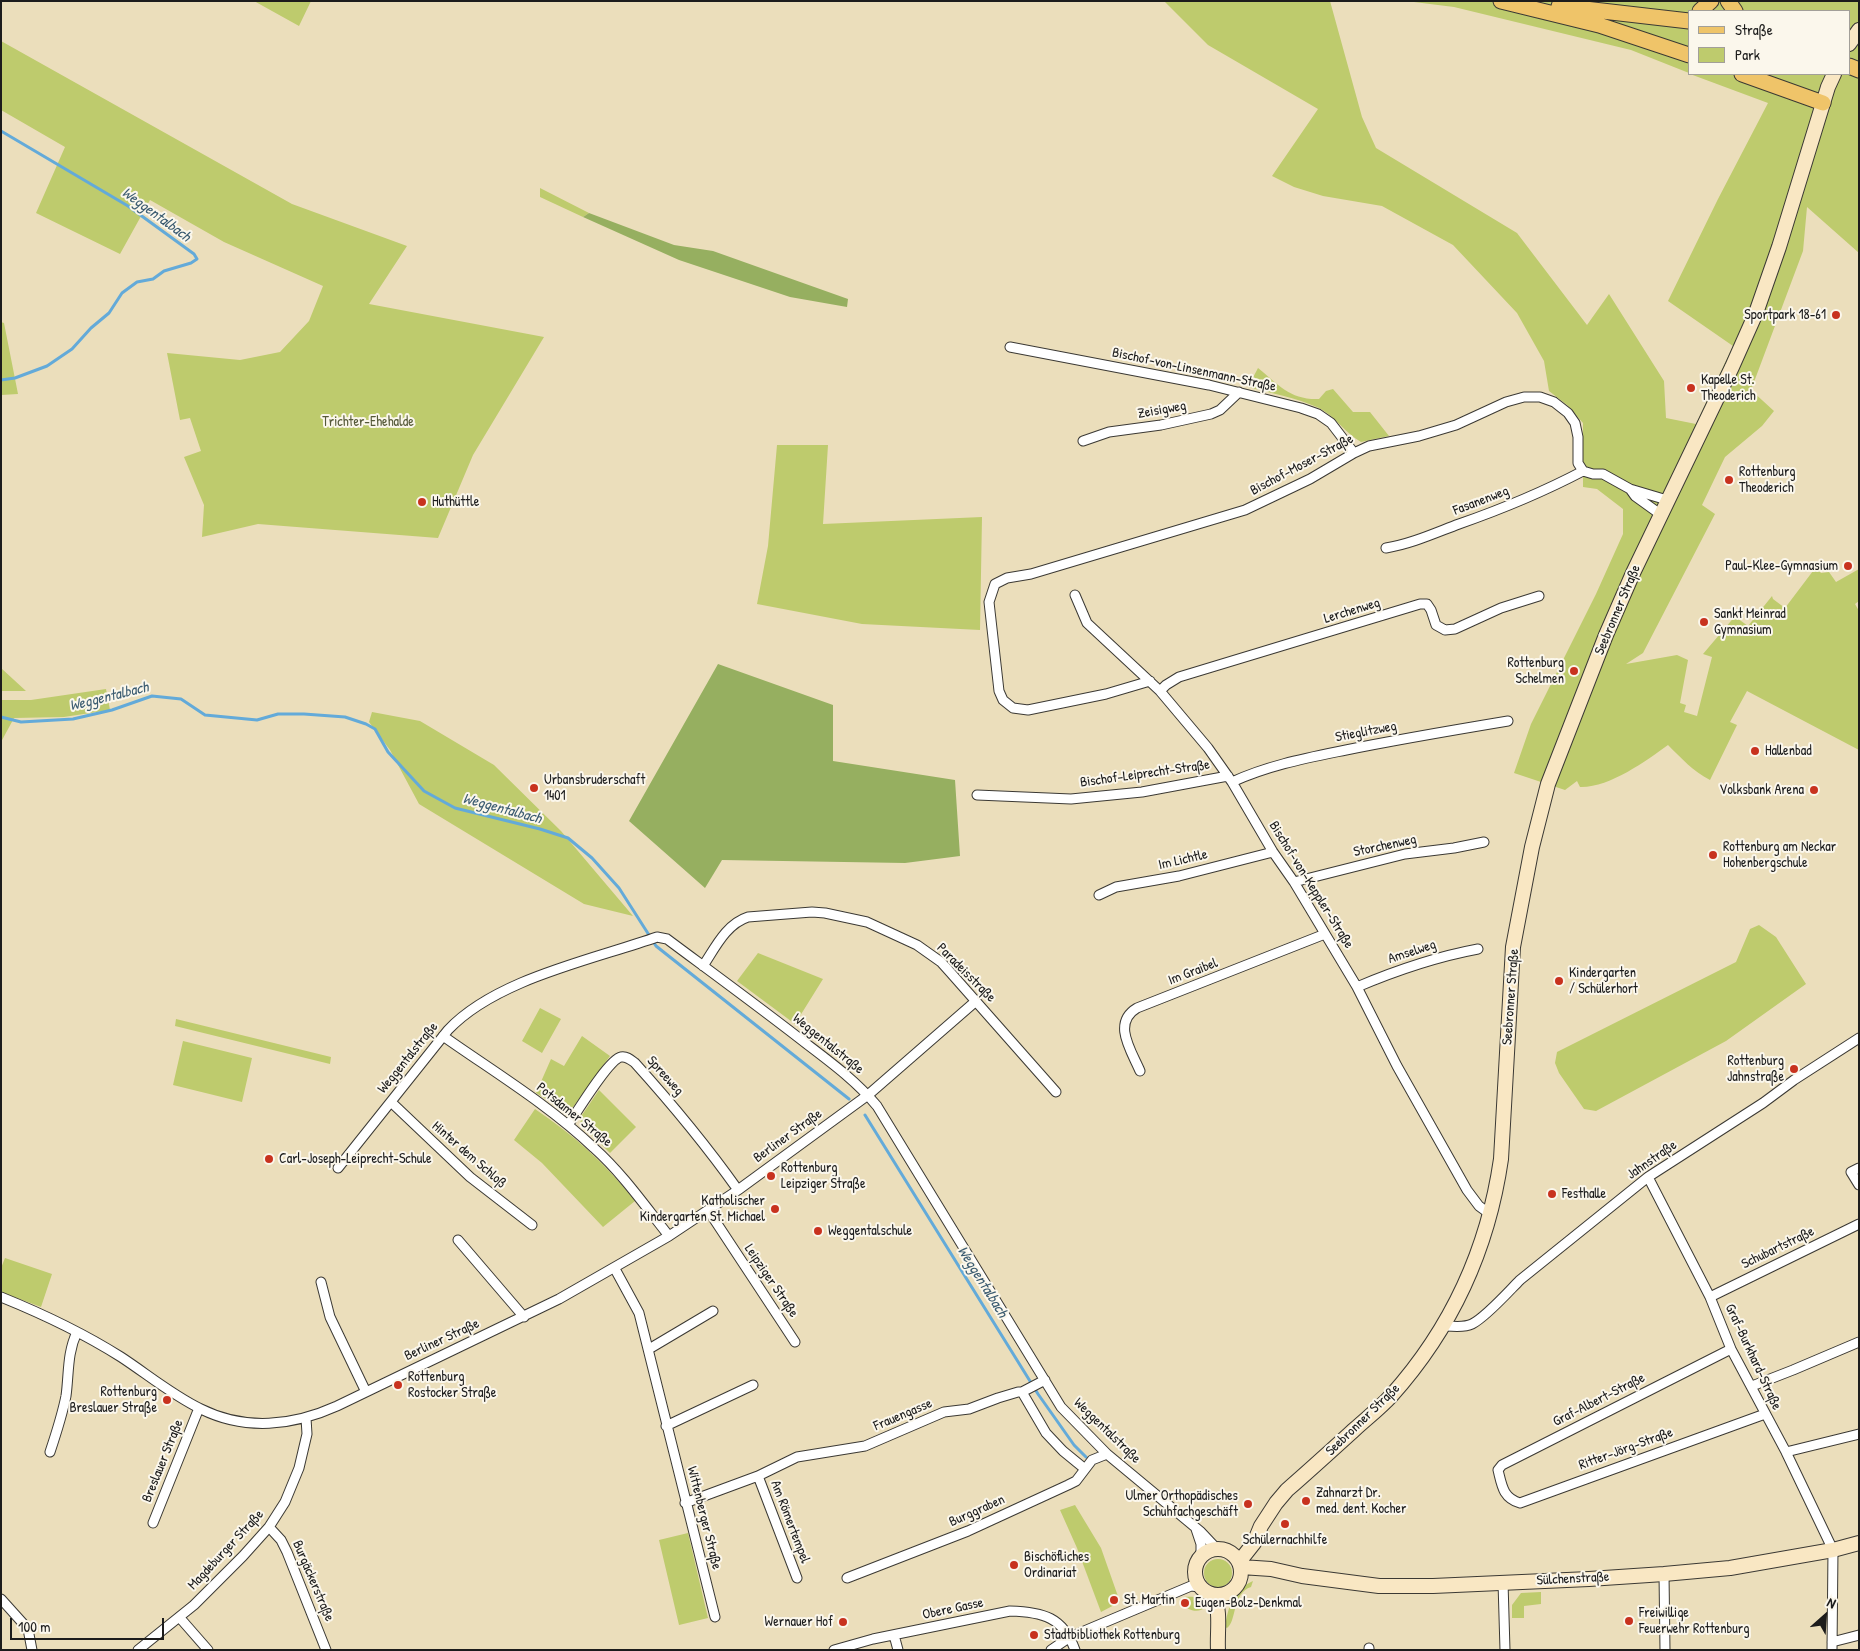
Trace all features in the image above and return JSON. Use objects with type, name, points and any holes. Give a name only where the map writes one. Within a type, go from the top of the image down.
[{"type":"main road","points":[[1501,1],[1599,25],[1688,55]]},
{"type":"main road","points":[[1521,1],[1688,21]]},
{"type":"main road","points":[[1654,16],[1688,15]]},
{"type":"main road","points":[[1745,75],[1823,103]]},
{"type":"street","points":[[1850,42],[1859,30]]},
{"type":"street","name":"Seebronner Straße","points":[[1238,1565],[1243,1545],[1262,1526],[1276,1503],[1390,1397],[1419,1363],[1445,1326],[1466,1283],[1481,1245],[1490,1214],[1501,1159],[1513,947],[1537,824],[1555,763],[1614,617],[1660,514],[1706,422],[1756,313],[1779,247],[1828,87],[1834,75]]},
{"type":"street","name":"Bischof-von-Linsenmann-Straße","points":[[1010,347],[1208,385],[1271,400],[1318,414],[1331,423],[1354,453]]},
{"type":"street","name":"Zeisigweg","points":[[1083,440],[1109,432],[1161,425],[1211,414],[1220,410],[1239,392]]},
{"type":"street","name":"Bischof-Moser-Straße","points":[[1150,681],[1106,694],[1028,710],[1013,708],[1003,700],[999,691],[989,602],[995,584],[1008,578],[1040,571],[1245,510],[1310,479],[1354,453],[1370,446],[1419,436],[1456,425],[1506,402],[1524,397],[1540,397],[1554,402],[1568,413],[1575,423],[1578,438],[1578,463],[1583,471]]},
{"type":"street","points":[[1583,471],[1603,474],[1630,489],[1667,500]]},
{"type":"street","name":"Fasanenweg","points":[[1386,548],[1406,544],[1545,491],[1583,471]]},
{"type":"street","points":[[1630,489],[1636,496],[1660,514]]},
{"type":"street","name":"Bischof-von-Keppler-Straße","points":[[1075,595],[1087,623],[1160,691],[1208,748],[1230,779],[1357,987],[1397,1066],[1459,1176],[1479,1206],[1490,1214]]},
{"type":"street","name":"Lerchenweg","points":[[1160,691],[1166,685],[1179,678],[1420,604],[1427,604],[1436,625],[1445,630],[1455,629],[1501,608],[1539,596]]},
{"type":"street","name":"Stieglitzweg","points":[[1230,779],[1282,763],[1379,743],[1508,721]]},
{"type":"street","name":"Bischof-Leiprecht-Straße","points":[[977,796],[1071,799],[1142,792],[1230,779]]},
{"type":"street","name":"Storchenweg","points":[[1294,882],[1405,854],[1484,842]]},
{"type":"street","name":"Im Lichtle","points":[[1099,895],[1116,887],[1179,876],[1273,852]]},
{"type":"street","name":"Paradeisstraße","points":[[703,966],[729,929],[740,920],[748,917],[812,912],[867,922],[916,945],[941,962],[1056,1092]]},
{"type":"street","name":"Im Graibel","points":[[1140,1071],[1124,1031],[1124,1023],[1128,1014],[1137,1008],[1325,934]]},
{"type":"street","name":"Weggentalstraße","points":[[338,1168],[443,1036],[455,1022],[469,1011],[501,993],[567,965],[657,937],[666,940],[780,1023],[856,1083],[868,1095],[877,1106],[1042,1382],[1061,1407],[1107,1454],[1195,1527],[1217,1549]]},
{"type":"street","name":"Amselweg","points":[[1357,987],[1411,965],[1446,955],[1478,949]]},
{"type":"street","name":"Berliner Straße","points":[[1,1297],[77,1332],[121,1357],[199,1408],[229,1420],[262,1424],[281,1423],[306,1418],[366,1392],[524,1317],[615,1269],[669,1236],[738,1190],[868,1095],[976,1001]]},
{"type":"street","name":"Potsdamer Straße","points":[[443,1036],[568,1125],[610,1163],[669,1236]]},
{"type":"street","name":"Jahnstraße","points":[[1445,1326],[1462,1326],[1473,1323],[1520,1280],[1648,1177],[1859,1038]]},
{"type":"street","name":"Spreeweg","points":[[568,1125],[609,1066],[620,1057],[628,1057],[683,1116],[738,1190]]},
{"type":"street","name":"Hinter dem Schloß","points":[[391,1102],[470,1177],[532,1225]]},
{"type":"street","points":[[1855,1170],[1859,1185]]},
{"type":"street","name":"Graf-Burkhard-Straße","points":[[1648,1177],[1710,1297],[1731,1349],[1752,1386],[1764,1414],[1786,1452],[1833,1550]]},
{"type":"street","name":"Leipziger Straße","points":[[708,1210],[795,1342]]},
{"type":"street","name":"Schubartstraße","points":[[1710,1297],[1859,1224]]},
{"type":"street","points":[[458,1240],[524,1317]]},
{"type":"street","name":"Wittenberger Straße","points":[[615,1269],[639,1313],[715,1617]]},
{"type":"street","points":[[321,1282],[330,1317],[366,1392]]},
{"type":"street","points":[[648,1349],[713,1311]]},
{"type":"street","points":[[50,1452],[62,1415],[66,1395],[70,1348],[77,1332]]},
{"type":"street","points":[[1752,1386],[1859,1342]]},
{"type":"street","name":"Graf-Albert-Straße","points":[[1502,1488],[1498,1470],[1502,1465],[1731,1349]]},
{"type":"street","name":"Frauengasse","points":[[797,1457],[865,1446],[944,1412],[969,1409],[1025,1391],[1042,1382]]},
{"type":"street","points":[[666,1426],[753,1385]]},
{"type":"street","points":[[1025,1391],[1046,1433],[1063,1451],[1085,1469]]},
{"type":"street","name":"Breslauer Straße","points":[[153,1523],[199,1408]]},
{"type":"street","name":"Ritter-Jörg-Straße","points":[[1502,1488],[1511,1500],[1520,1503],[1764,1414]]},
{"type":"street","name":"Magdeburger Straße","points":[[138,1650],[180,1618],[270,1527],[285,1502],[299,1468],[307,1434],[306,1418]]},
{"type":"street","points":[[1786,1452],[1859,1434]]},
{"type":"street","name":"Burggraben","points":[[846,1578],[942,1542],[1076,1481],[1092,1460],[1107,1454]]},
{"type":"street","name":"Am Römertempel","points":[[685,1503],[758,1476],[797,1457]]},
{"type":"street","name":"Am Römertempel","points":[[758,1476],[797,1578]]},
{"type":"street","name":"Burgäckerstraße","points":[[270,1527],[281,1540],[287,1552],[326,1650]]},
{"type":"street","points":[[1195,1527],[1202,1544],[1202,1556]]},
{"type":"street","name":"Sülchenstraße","points":[[1238,1565],[1379,1586],[1503,1582],[1664,1574],[1730,1568],[1833,1550],[1859,1543]]},
{"type":"street","points":[[1195,1584],[1195,1568],[1202,1556],[1209,1551],[1217,1549],[1238,1565],[1238,1586],[1221,1595]]},
{"type":"street","points":[[1833,1550],[1832,1646],[1859,1635]]},
{"type":"street","points":[[1664,1574],[1665,1650]]},
{"type":"street","points":[[1503,1582],[1505,1650]]},
{"type":"street","points":[[1051,1650],[1070,1638],[1195,1584],[1221,1595]]},
{"type":"street","points":[[1218,1650],[1217,1628],[1221,1595]]},
{"type":"street","points":[[1,1599],[28,1629],[32,1650]]},
{"type":"street","name":"Obere Gasse","points":[[834,1650],[894,1635],[1010,1611],[1033,1614],[1052,1620],[1063,1626],[1070,1638]]},
{"type":"street","points":[[180,1618],[208,1650]]},
{"type":"street","points":[[894,1635],[898,1650]]},
{"type":"street","points":[[1070,1638],[1075,1650]]},
{"type":"green space","points":[[254,1],[311,1],[299,26]]},
{"type":"green space","points":[[1164,1],[1330,1],[1362,117],[1376,148],[1517,233],[1587,325],[1609,294],[1664,381],[1666,418],[1696,424],[1733,346],[1668,301],[1768,103],[1693,75],[1850,75],[1850,10],[1688,10],[1688,73],[1631,50],[1454,7],[1406,1],[1859,1],[1859,253],[1807,207],[1803,251],[1751,390],[1774,411],[1762,426],[1725,457],[1702,505],[1715,514],[1643,653],[1626,664],[1677,655],[1688,660],[1680,703],[1686,705],[1684,712],[1697,716],[1712,657],[1703,654],[1736,615],[1738,616],[1737,618],[1748,626],[1772,596],[1773,599],[1785,608],[1816,567],[1821,573],[1829,572],[1836,582],[1859,569],[1859,601],[1855,604],[1859,611],[1859,750],[1747,691],[1730,722],[1737,725],[1710,780],[1693,769],[1668,745],[1627,772],[1603,783],[1591,786],[1580,787],[1577,781],[1565,790],[1514,773],[1531,724],[1596,594],[1623,534],[1623,509],[1597,489],[1583,487],[1583,423],[1567,405],[1549,391],[1544,361],[1517,313],[1453,245],[1382,206],[1323,196],[1294,187],[1272,176],[1318,109],[1208,45]]},
{"type":"green space","name":"Trichter-Ehehalde","points":[[1,41],[292,204],[407,246],[369,304],[544,337],[473,455],[438,538],[258,524],[202,537],[204,505],[184,457],[201,451],[190,418],[180,420],[167,353],[240,360],[280,352],[309,321],[323,286],[224,242],[150,200],[120,254],[36,213],[65,147],[1,110]]},
{"type":"green space","points":[[540,188],[589,213],[583,217],[540,197]]},
{"type":"green space","points":[[589,213],[674,245],[713,251],[848,299],[847,307],[790,297],[679,260],[583,217]]},
{"type":"green space","points":[[1,322],[4,323],[18,394],[1,395]]},
{"type":"green space","points":[[1258,368],[1279,386],[1300,397],[1319,399],[1326,391],[1333,389],[1353,412],[1370,412],[1389,436],[1361,442],[1325,411],[1311,404],[1248,387]]},
{"type":"green space","points":[[777,445],[828,445],[823,524],[982,517],[980,630],[862,624],[757,604],[768,546]]},
{"type":"green space","points":[[718,664],[833,705],[833,761],[955,780],[960,856],[905,863],[722,860],[705,888],[629,821]]},
{"type":"green space","points":[[1,668],[26,691],[1,691]]},
{"type":"green space","points":[[106,689],[110,710],[64,717],[14,718],[1,742],[1,700],[31,700]]},
{"type":"green space","points":[[372,712],[420,721],[494,765],[561,831],[633,916],[584,904],[419,804],[390,750],[369,722]]},
{"type":"green space","points":[[1759,925],[1776,937],[1806,984],[1726,1041],[1596,1111],[1584,1109],[1559,1073],[1555,1063],[1557,1052],[1736,962],[1750,929]]},
{"type":"green space","points":[[758,953],[823,979],[795,1024],[737,981]]},
{"type":"green space","points":[[540,1008],[561,1019],[542,1053],[522,1041]]},
{"type":"green space","points":[[176,1019],[331,1057],[330,1064],[175,1026]]},
{"type":"green space","points":[[582,1036],[610,1056],[573,1107],[562,1109],[536,1093],[551,1059],[564,1066]]},
{"type":"green space","points":[[183,1041],[252,1058],[242,1102],[173,1085]]},
{"type":"green space","points":[[599,1090],[636,1127],[610,1153],[580,1124],[582,1115]]},
{"type":"green space","points":[[535,1109],[589,1151],[635,1201],[603,1227],[542,1163],[514,1140]]},
{"type":"green space","points":[[5,1258],[52,1274],[41,1307],[1,1292],[1,1268]]},
{"type":"green space","points":[[1075,1505],[1101,1548],[1120,1602],[1101,1612],[1077,1548],[1060,1510]]},
{"type":"green space","points":[[688,1533],[708,1618],[679,1625],[659,1540]]},
{"type":"green space","points":[[1218,1559],[1228,1563],[1232,1573],[1228,1583],[1218,1587],[1208,1583],[1204,1573],[1208,1563]]},
{"type":"green space","points":[[1253,1581],[1251,1587],[1241,1595],[1230,1624],[1227,1628],[1225,1627],[1230,1606],[1236,1594]]},
{"type":"green space","points":[[1541,1592],[1541,1604],[1524,1606],[1524,1618],[1512,1618],[1512,1605],[1521,1593]]},
{"type":"green space","points":[[1184,1597],[1197,1598],[1203,1601],[1206,1606],[1197,1611],[1186,1608],[1181,1603]]},
{"type":"waterway","name":"Weggentalbach","points":[[1,131],[128,206],[194,254],[197,259],[191,263],[164,271],[153,279],[137,282],[122,293],[109,313],[91,328],[72,349],[47,366],[15,378],[1,380]]},
{"type":"waterway","name":"Weggentalbach","points":[[1,717],[21,722],[73,719],[112,710],[152,696],[181,699],[205,715],[257,720],[278,714],[304,714],[345,717],[366,724],[375,729],[388,752],[424,791],[455,808],[540,829],[568,838],[592,858],[619,888],[656,946],[849,1099]]},
{"type":"waterway","name":"Weggentalbach","points":[[865,1115],[1038,1394],[1074,1445],[1086,1457]]},
{"type":"place","name":"Sportpark 18-61","points":[[1836,315]]},
{"type":"place","name":"Kapelle St. Theoderich","points":[[1691,388]]},
{"type":"place","name":"Rottenburg Theoderich","points":[[1729,480]]},
{"type":"place","name":"Huthüttle","points":[[422,502]]},
{"type":"place","name":"Paul-Klee-Gymnasium","points":[[1848,566]]},
{"type":"place","name":"Sankt Meinrad Gymnasium","points":[[1704,622]]},
{"type":"place","name":"Rottenburg Schelmen","points":[[1574,671]]},
{"type":"place","name":"Hallenbad","points":[[1755,751]]},
{"type":"place","name":"Urbansbruderschaft 1401","points":[[534,788]]},
{"type":"place","name":"Volksbank Arena","points":[[1814,790]]},
{"type":"place","name":"Rottenburg am Neckar Hohenbergschule","points":[[1713,855]]},
{"type":"place","name":"Kindergarten / Schülerhort","points":[[1559,981]]},
{"type":"place","name":"Rottenburg Jahnstraße","points":[[1794,1069]]},
{"type":"place","name":"Carl-Joseph-Leiprecht-Schule","points":[[269,1159]]},
{"type":"place","name":"Rottenburg Leipziger Straße","points":[[771,1176]]},
{"type":"place","name":"Festhalle","points":[[1552,1194]]},
{"type":"place","name":"Katholischer Kindergarten St. Michael","points":[[775,1209]]},
{"type":"place","name":"Weggentalschule","points":[[818,1231]]},
{"type":"place","name":"Rottenburg Rostocker Straße","points":[[398,1385]]},
{"type":"place","name":"Rottenburg Breslauer Straße","points":[[167,1400]]},
{"type":"place","name":"Zahnarzt Dr. med. dent. Kocher","points":[[1306,1501]]},
{"type":"place","name":"Ulmer Orthopädisches Schuhfachgeschäft","points":[[1248,1504]]},
{"type":"place","name":"Schülernachhilfe","points":[[1285,1524]]},
{"type":"place","name":"Bischöfliches Ordinariat","points":[[1014,1565]]},
{"type":"place","name":"St. Martin","points":[[1114,1600]]},
{"type":"place","name":"Eugen-Bolz-Denkmal","points":[[1185,1603]]},
{"type":"place","name":"Freiwillige Feuerwehr Rottenburg","points":[[1629,1621]]},
{"type":"place","name":"Wernauer Hof","points":[[843,1622]]},
{"type":"place","name":"Stadtbibliothek Rottenburg","points":[[1034,1635]]}]
